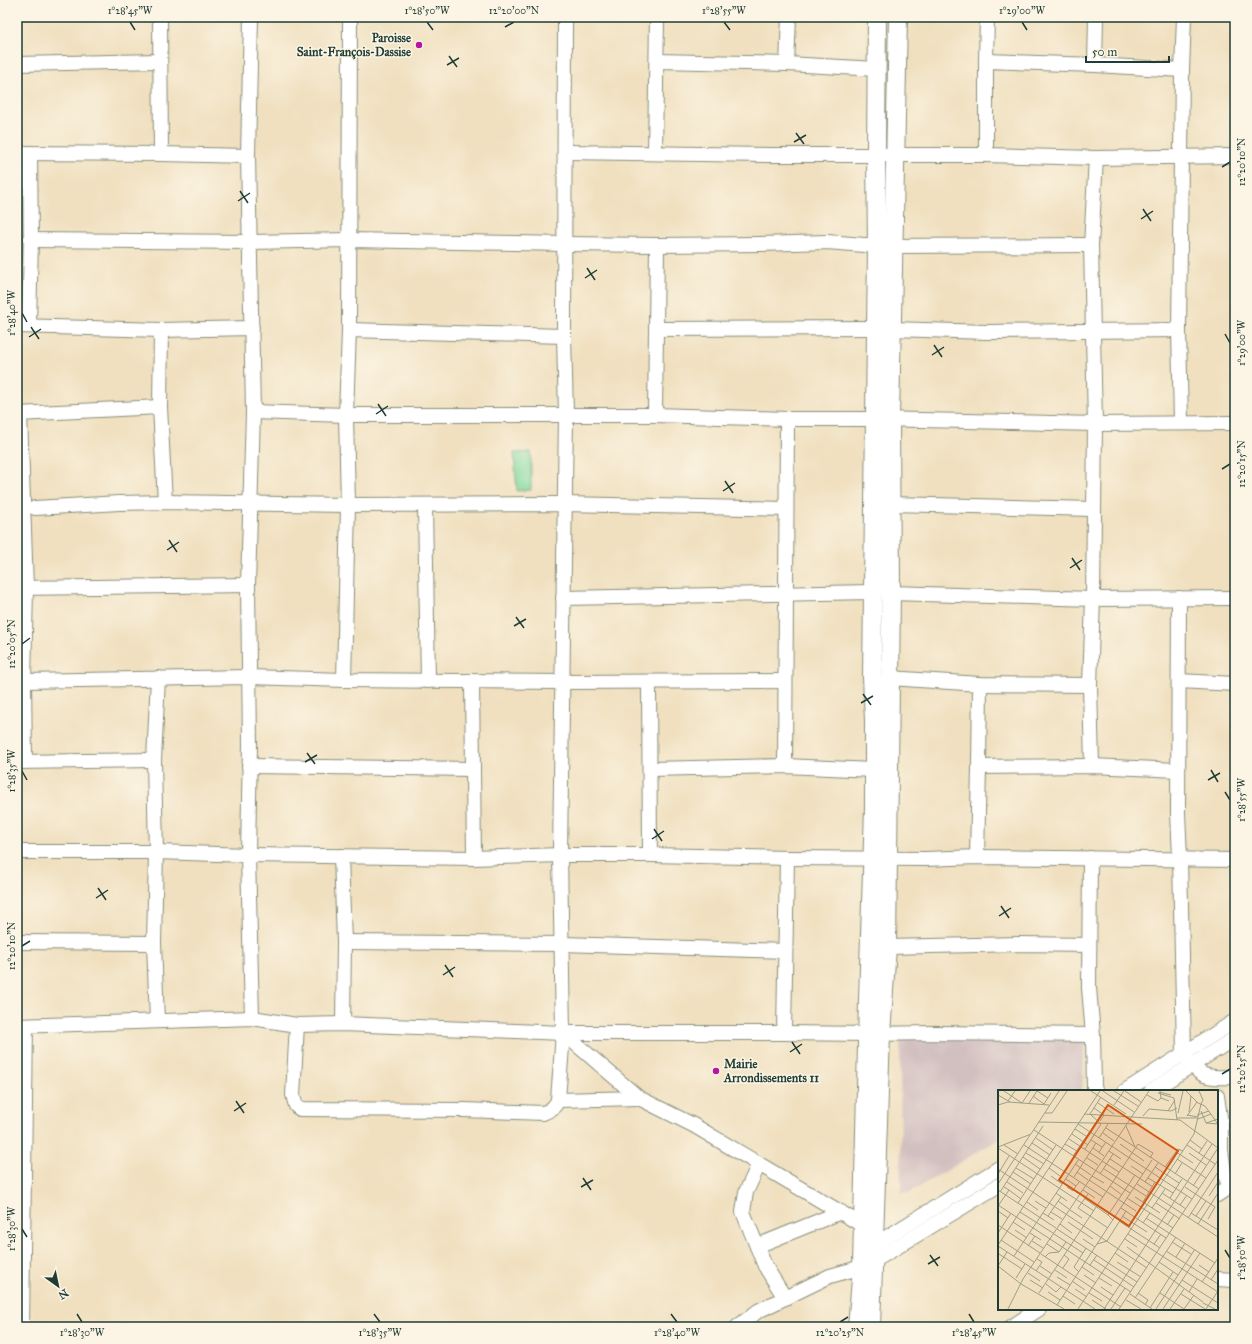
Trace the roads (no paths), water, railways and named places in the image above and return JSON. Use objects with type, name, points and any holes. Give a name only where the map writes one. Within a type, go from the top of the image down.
[{"type":"main road","points":[[877,17],[876,155],[886,246]]},
{"type":"main road","points":[[857,1327],[868,1256],[862,1225],[875,1034],[887,947],[880,858],[874,808],[872,592],[882,419],[886,246],[895,155],[898,17]]},
{"type":"main road","points":[[871,1327],[868,1256],[880,858],[890,678],[891,504],[882,419]]},
{"type":"street","points":[[160,17],[161,154]]},
{"type":"street","points":[[251,17],[248,156],[251,242],[253,412],[248,585],[248,856],[252,1018]]},
{"type":"street","points":[[344,680],[348,505],[346,415],[349,330],[348,240],[350,17]]},
{"type":"street","points":[[297,1025],[293,1095],[296,1106],[300,1109],[464,1110],[543,1113],[555,1106],[558,1100],[563,1033],[560,855],[566,414],[564,336],[565,17]]},
{"type":"street","points":[[654,153],[657,17]]},
{"type":"street","points":[[788,64],[789,17]]},
{"type":"street","points":[[986,155],[987,17]]},
{"type":"street","points":[[1095,65],[1096,17]]},
{"type":"street","points":[[1181,422],[1179,330],[1184,17]]},
{"type":"street","points":[[17,64],[160,61]]},
{"type":"street","points":[[656,61],[788,64],[877,69]]},
{"type":"street","points":[[986,61],[1182,70]]},
{"type":"street","points":[[565,152],[986,155],[1096,158],[1235,156]]},
{"type":"street","points":[[248,156],[24,153],[31,240],[23,326],[161,330],[252,328]]},
{"type":"street","points":[[1092,766],[1090,685],[1093,599],[1095,424],[1091,245],[1096,158]]},
{"type":"street","points":[[31,240],[251,242],[348,240],[658,245],[827,242],[886,246],[1091,245]]},
{"type":"street","points":[[655,415],[658,245]]},
{"type":"street","points":[[657,329],[884,328],[987,332],[1179,330]]},
{"type":"street","points":[[161,330],[160,408],[164,502]]},
{"type":"street","points":[[349,330],[564,336]]},
{"type":"street","points":[[154,760],[21,762],[24,681],[18,414],[160,408]]},
{"type":"street","points":[[253,412],[346,415],[655,415],[787,419],[882,419],[1095,424],[1181,422],[1235,423]]},
{"type":"street","points":[[785,766],[787,419]]},
{"type":"street","points":[[35,508],[164,502],[348,505],[564,504],[786,509]]},
{"type":"street","points":[[891,504],[1094,509]]},
{"type":"street","points":[[425,505],[428,681]]},
{"type":"street","points":[[22,588],[248,585]]},
{"type":"street","points":[[563,598],[872,592]]},
{"type":"street","points":[[891,593],[1093,599],[1235,598]]},
{"type":"street","points":[[1179,598],[1178,813],[1184,1053],[1192,1066],[1216,1084],[1235,1077]]},
{"type":"street","points":[[24,681],[249,677],[472,682],[649,683],[785,681]]},
{"type":"street","points":[[157,1021],[154,943],[156,852],[154,760],[158,678]]},
{"type":"street","points":[[890,678],[980,684],[1090,685]]},
{"type":"street","points":[[1178,681],[1235,684]]},
{"type":"street","points":[[472,682],[474,858]]},
{"type":"street","points":[[649,683],[651,769],[650,856]]},
{"type":"street","points":[[977,857],[980,684]]},
{"type":"street","points":[[249,766],[473,769]]},
{"type":"street","points":[[651,769],[785,766],[873,770]]},
{"type":"street","points":[[979,767],[1092,766],[1178,770]]},
{"type":"street","points":[[17,852],[156,852],[248,856],[474,858],[560,855],[787,858],[1180,858],[1235,860]]},
{"type":"street","points":[[341,856],[344,942],[343,1024]]},
{"type":"street","points":[[784,1033],[787,858]]},
{"type":"street","points":[[1090,858],[1089,988],[1093,1035],[1094,1087],[1096,1090]]},
{"type":"street","points":[[17,942],[154,943]]},
{"type":"street","points":[[344,942],[562,944],[785,951]]},
{"type":"street","points":[[887,947],[1020,944],[1089,945]]},
{"type":"street","points":[[22,1327],[20,1310],[21,1026],[252,1018],[297,1025],[343,1024],[563,1033],[936,1033],[1093,1035]]},
{"type":"street","points":[[1126,1090],[1235,1021]]},
{"type":"street","points":[[563,1033],[639,1098],[693,1125],[862,1225]]},
{"type":"street","points":[[1153,1090],[1235,1038]]},
{"type":"street","points":[[558,1100],[639,1098]]},
{"type":"street","points":[[1218,1103],[1221,1124],[1220,1149],[1224,1173],[1233,1186],[1218,1194]]},
{"type":"street","points":[[759,1164],[746,1192],[743,1212],[765,1266],[785,1298]]},
{"type":"street","points":[[868,1256],[998,1169]]},
{"type":"street","points":[[736,1327],[758,1311],[830,1276],[998,1186]]},
{"type":"street","points":[[757,1246],[841,1212]]},
{"type":"street","points":[[1218,1279],[1235,1280]]},
{"type":"street","points":[[1011,1327],[1037,1310]]},
{"type":"place","name":"Paroisse Saint-François-Dassise","points":[[419,45]]},
{"type":"place","name":"Mairie Arrondissements 11","points":[[716,1071]]}]
